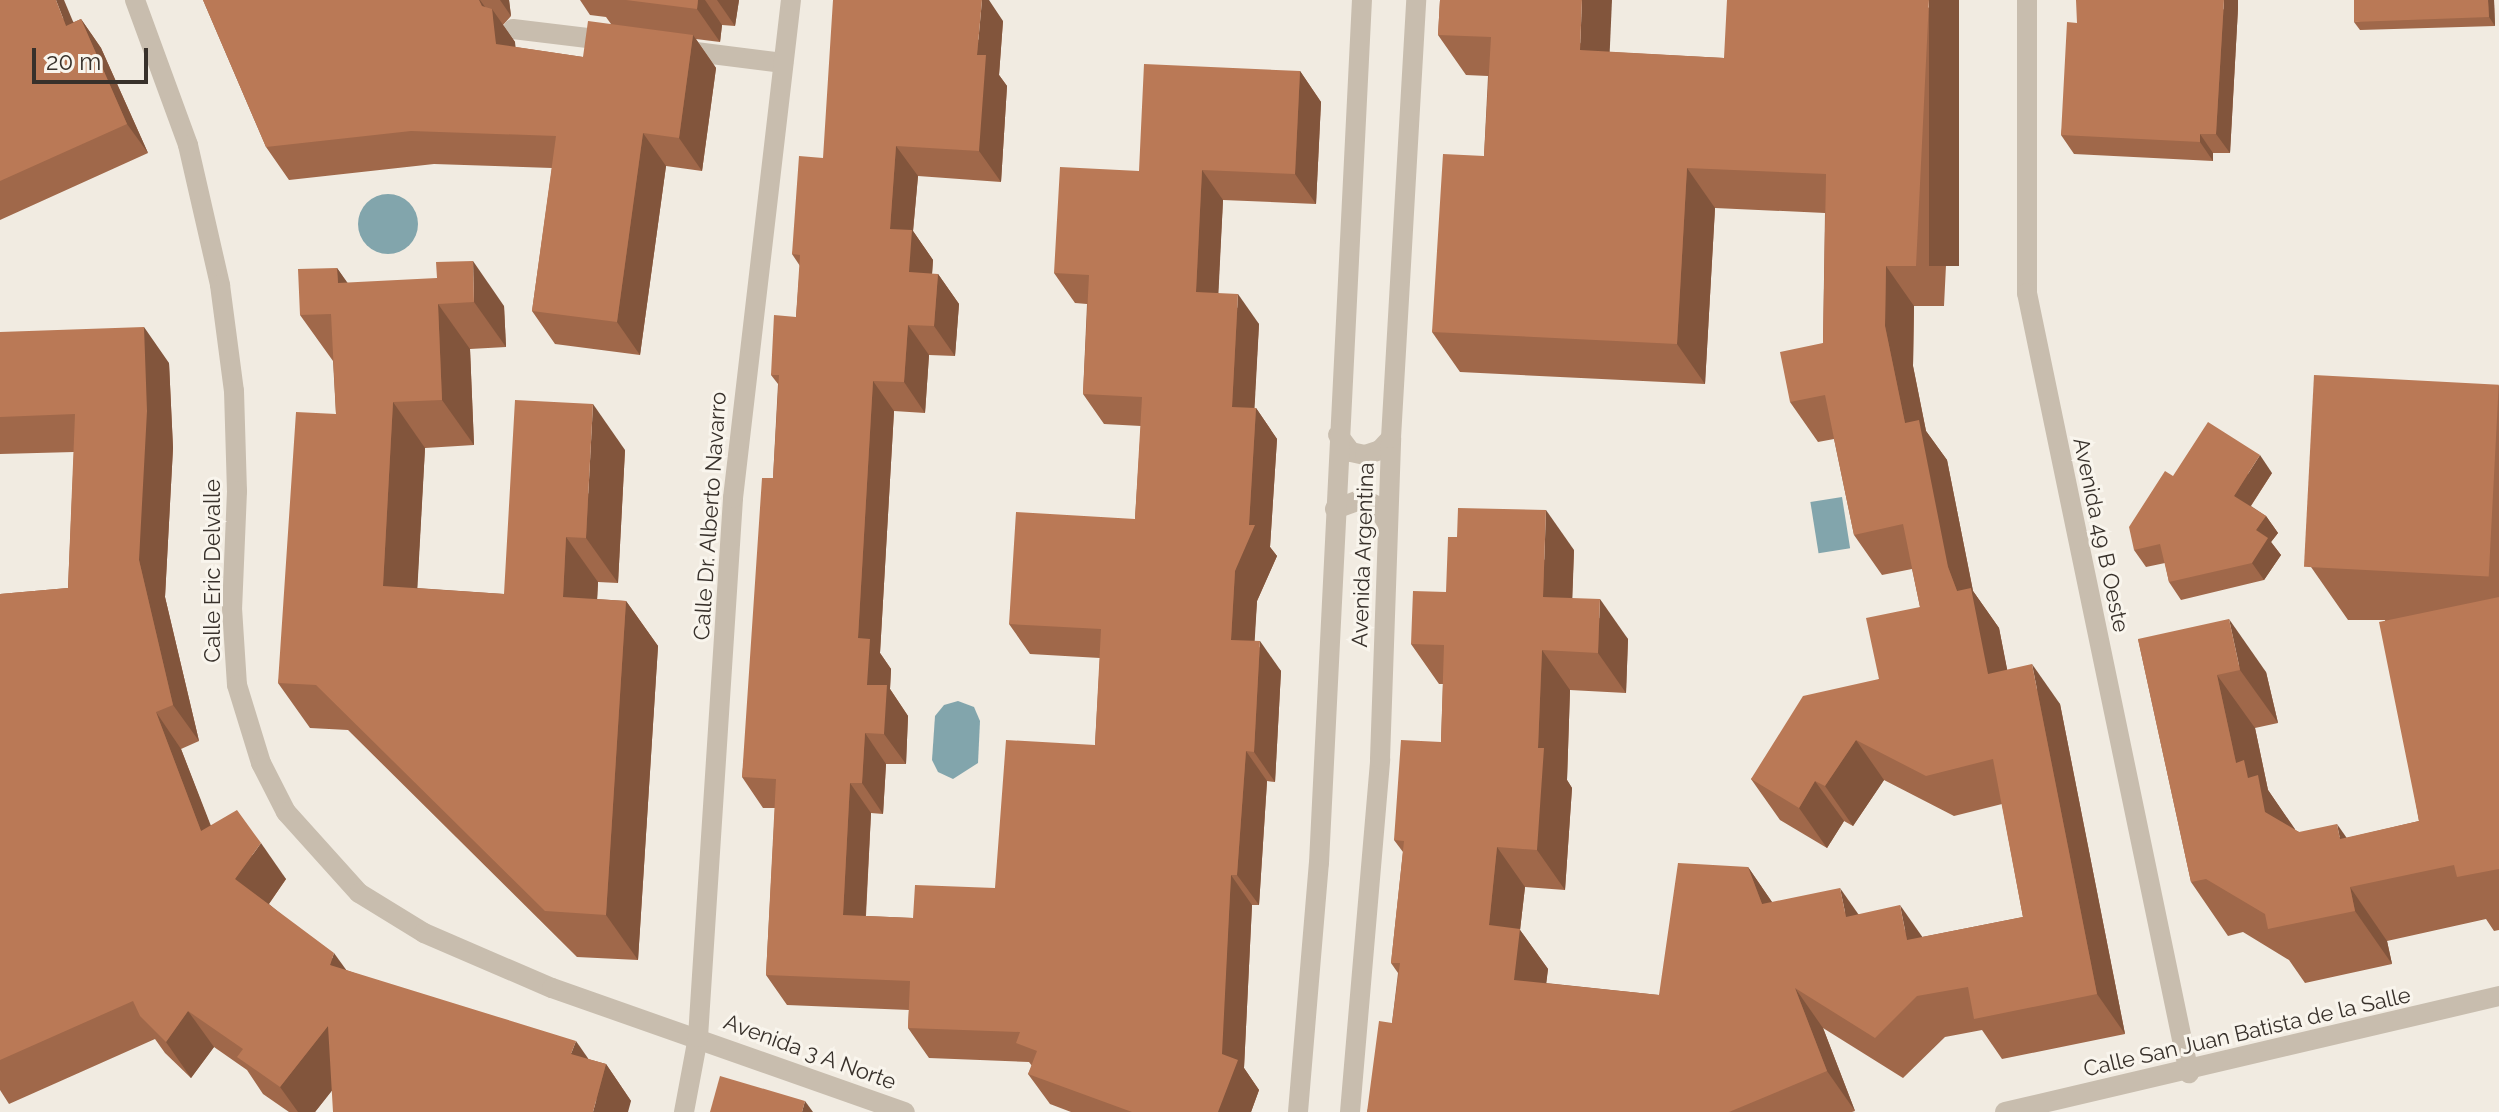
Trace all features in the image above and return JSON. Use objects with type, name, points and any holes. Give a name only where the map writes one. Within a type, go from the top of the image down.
[{"type":"street","name":"Calle Eric Delvalle","points":[[135,0],[188,145],[220,285],[234,391],[232,608],[237,685],[261,763],[286,812],[359,893],[403,923],[552,988],[698,1037]]},
{"type":"street","name":"Calle Dr. Alberto Navarro","points":[[684,1112],[698,1037],[733,498],[791,0]]},
{"type":"street","name":"Avenida Argentina","points":[[1298,1112],[1319,863],[1362,0]]},
{"type":"street","name":"Avenida Argentina","points":[[1350,1112],[1380,759],[1391,438],[1416,0]]},
{"type":"street","name":"Avenida 49 B Oeste","points":[[2027,0],[2027,293],[2189,1073]]},
{"type":"street","points":[[513,29],[633,44]]},
{"type":"street","points":[[663,48],[783,63]]},
{"type":"street","points":[[1338,435],[1351,452],[1365,455],[1380,450],[1391,438]]},
{"type":"street","points":[[1335,509],[1363,499],[1377,506],[1387,523]]},
{"type":"street","name":"Calle San Juan Batista de la Salle","points":[[2005,1112],[2189,1073],[2499,996]]},
{"type":"street","name":"Avenida 3 A Norte","points":[[698,1037],[905,1112]]},
{"type":"water","points":[[388,194],[400,196],[409,203],[416,212],[416,236],[409,245],[400,252],[388,254],[376,252],[367,245],[360,236],[358,224],[360,212],[367,203],[376,196]]},
{"type":"water","points":[[1842,497],[1850,548],[1819,553],[1810,502]]},
{"type":"water","points":[[958,701],[974,707],[980,721],[978,763],[953,779],[938,772],[932,760],[935,716],[944,705]]},
{"type":"building","points":[[0,0],[56,0],[66,26],[81,19],[127,124],[0,181]]},
{"type":"building","points":[[203,0],[479,0],[482,6],[492,9],[496,44],[583,57],[588,21],[693,35],[679,138],[643,133],[617,322],[532,311],[556,136],[411,131],[266,147]]},
{"type":"building","points":[[626,0],[698,0],[697,9]]},
{"type":"building","points":[[833,0],[982,0],[977,55],[986,55],[979,151],[896,146],[890,229],[912,230],[909,272],[938,274],[934,326],[908,325],[904,382],[873,381],[858,638],[870,639],[867,685],[887,685],[884,734],[865,733],[862,783],[850,783],[843,915],[913,918],[915,885],[995,888],[1006,740],[1095,745],[1101,629],[1009,624],[1016,512],[1135,519],[1142,397],[1083,394],[1089,275],[1054,273],[1060,167],[1139,171],[1144,64],[1300,71],[1295,174],[1202,170],[1196,292],[1238,294],[1232,407],[1256,408],[1249,525],[1255,525],[1235,571],[1231,640],[1260,641],[1254,752],[1246,751],[1237,875],[1231,875],[1222,1054],[1238,1060],[1218,1112],[1132,1112],[1028,1074],[1037,1051],[1016,1043],[1020,1032],[908,1028],[910,981],[766,975],[776,779],[742,777],[762,478],[773,478],[779,375],[771,375],[774,315],[796,317],[800,255],[792,254],[799,156],[823,158]]},
{"type":"building","points":[[1440,0],[1582,0],[1580,50],[1724,58],[1727,0],[1929,0],[1916,266],[1886,266],[1885,326],[1905,423],[1919,420],[1948,567],[1957,591],[1971,588],[1988,674],[2032,664],[2097,994],[1974,1019],[1968,987],[1917,996],[1875,1038],[1795,988],[1827,1071],[1729,1112],[1367,1112],[1379,1021],[1392,1023],[1400,963],[1391,963],[1404,841],[1394,840],[1401,740],[1441,742],[1444,645],[1411,644],[1413,591],[1446,592],[1448,537],[1457,537],[1458,508],[1546,510],[1543,597],[1600,599],[1598,653],[1542,650],[1538,748],[1544,748],[1537,850],[1497,847],[1489,925],[1520,929],[1514,980],[1659,995],[1678,863],[1748,867],[1762,904],[1840,888],[1846,917],[1900,905],[1907,940],[2023,917],[1993,759],[1926,776],[1856,740],[1825,786],[1815,781],[1799,808],[1751,779],[1803,696],[1879,679],[1866,618],[1920,607],[1903,524],[1854,535],[1825,395],[1790,402],[1780,352],[1823,343],[1826,174],[1687,168],[1677,344],[1432,332],[1443,154],[1484,156],[1491,37],[1438,35]]},
{"type":"building","points":[[2076,0],[2224,0],[2216,134],[2200,134],[2200,142],[2061,135],[2067,22],[2077,23]]},
{"type":"building","points":[[2354,0],[2488,0],[2489,17],[2354,22]]},
{"type":"building","points":[[473,261],[474,302],[438,304],[442,400],[393,402],[383,586],[504,594],[515,400],[593,404],[586,538],[566,537],[563,597],[626,601],[606,915],[545,911],[316,685],[278,683],[296,412],[336,414],[331,314],[300,315],[298,269],[337,268],[338,283],[437,278],[436,262]]},
{"type":"building","points":[[144,327],[147,411],[139,560],[173,705],[156,712],[201,831],[237,810],[261,843],[235,879],[334,953],[330,965],[576,1041],[571,1054],[606,1064],[593,1112],[333,1112],[328,1026],[280,1087],[237,1057],[243,1049],[188,1011],[166,1042],[140,1016],[133,1001],[0,1060],[0,594],[68,588],[75,414],[0,417],[0,332]]},
{"type":"building","points":[[2314,375],[2499,385],[2489,576],[2304,567]]},
{"type":"building","points":[[2208,422],[2260,455],[2234,496],[2266,516],[2256,530],[2268,538],[2252,563],[2169,582],[2160,544],[2134,550],[2129,527],[2165,471],[2173,476]]},
{"type":"building","points":[[2499,597],[2499,869],[2457,877],[2454,865],[2350,887],[2355,911],[2268,929],[2265,914],[2206,879],[2191,882],[2138,639],[2229,619],[2240,670],[2217,675],[2236,763],[2244,760],[2248,778],[2258,775],[2265,812],[2299,832],[2337,824],[2340,839],[2419,821],[2379,622]]},
{"type":"building","points":[[720,1076],[805,1101],[802,1112],[710,1112]]}]
